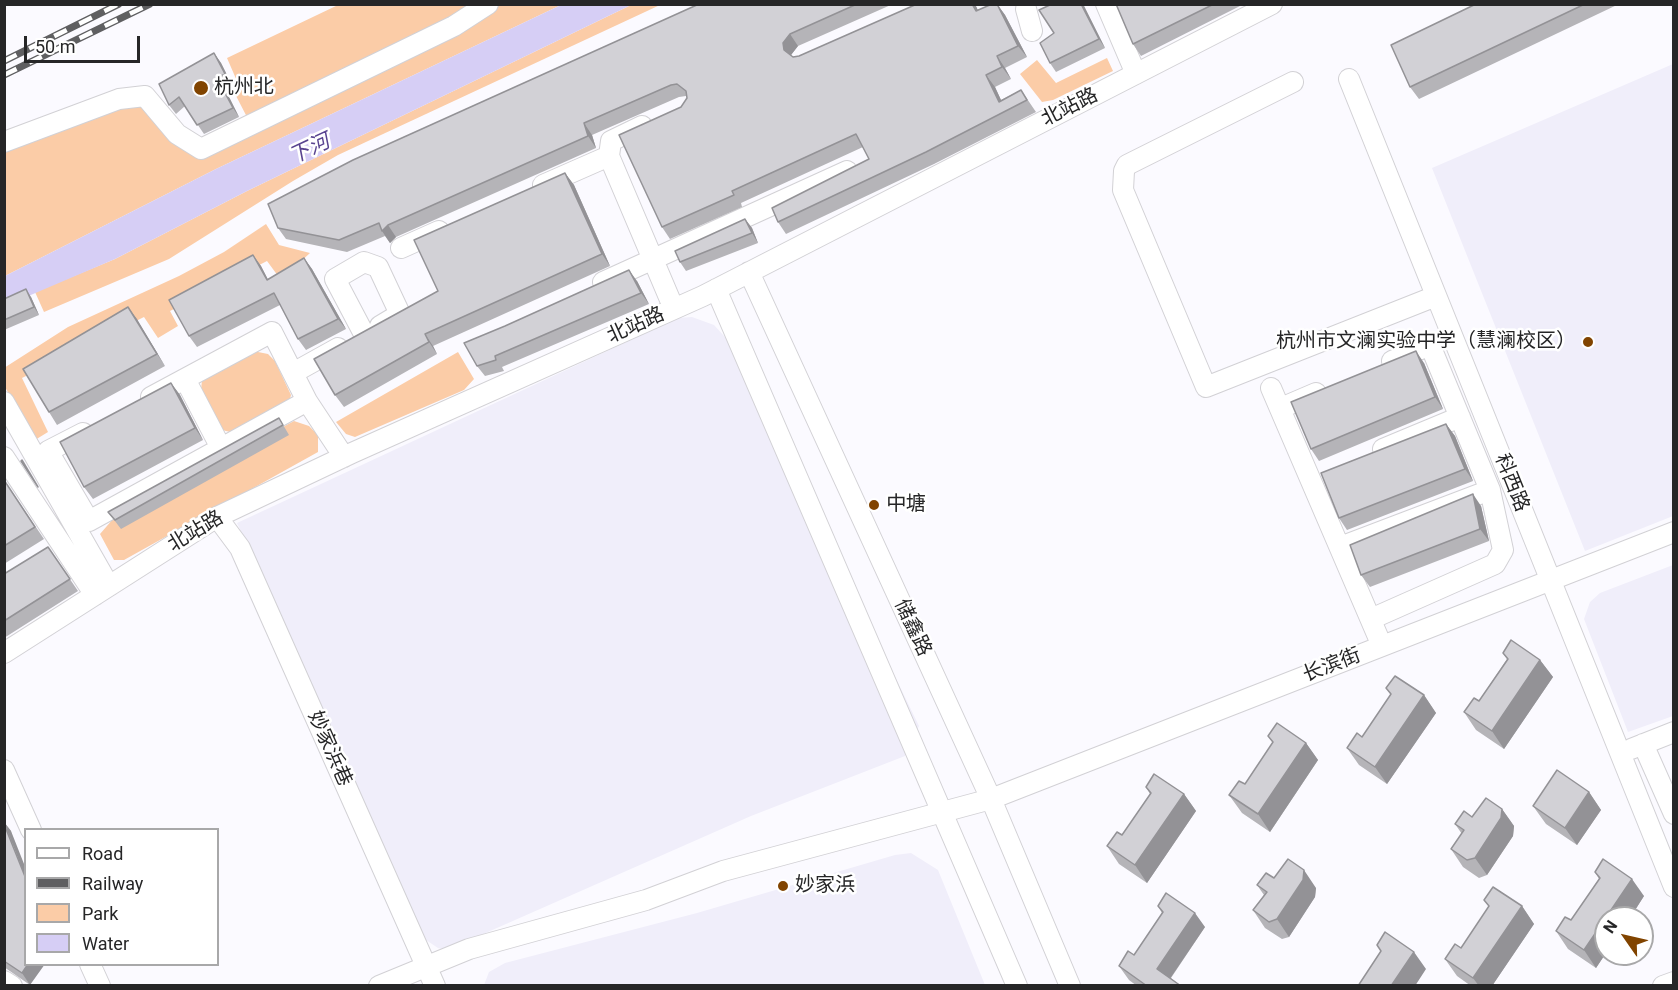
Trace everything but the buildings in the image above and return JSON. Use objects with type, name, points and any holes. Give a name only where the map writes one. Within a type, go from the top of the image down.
[{"type":"street","points":[[4,142],[119,99],[145,96],[177,134],[201,149],[454,26],[488,4]]},
{"type":"street","points":[[1106,4],[1136,74]]},
{"type":"street","name":"北站路","points":[[4,653],[217,517],[716,289],[1272,4]]},
{"type":"street","points":[[1028,6],[1032,31]]},
{"type":"street","name":"科西路","points":[[1349,80],[1674,886]]},
{"type":"street","points":[[1293,82],[1127,165],[1124,171],[1123,189],[1206,387],[1436,296]]},
{"type":"street","points":[[660,119],[610,141],[609,156],[674,309]]},
{"type":"street","points":[[521,195],[609,156]]},
{"type":"street","points":[[591,288],[858,167]]},
{"type":"street","points":[[401,248],[456,224]]},
{"type":"street","name":"储鑫路","points":[[749,272],[991,799],[1070,986]]},
{"type":"street","points":[[716,289],[1017,986]]},
{"type":"street","points":[[132,407],[272,332],[308,401],[344,457]]},
{"type":"street","points":[[293,373],[364,334]]},
{"type":"street","points":[[1371,619],[1495,564],[1503,550],[1490,490],[1430,345],[1377,367]]},
{"type":"street","points":[[185,379],[221,448]]},
{"type":"street","points":[[1281,408],[1334,386]]},
{"type":"street","points":[[1271,388],[1382,646]]},
{"type":"street","points":[[100,423],[48,451],[89,521],[308,401]]},
{"type":"street","points":[[4,402],[102,590]]},
{"type":"street","points":[[1364,457],[1460,417]]},
{"type":"street","points":[[4,457],[60,543],[102,590]]},
{"type":"street","points":[[1311,479],[1332,470]]},
{"type":"street","points":[[1340,547],[1490,490]]},
{"type":"street","name":"妙家浜巷","points":[[217,517],[240,548],[435,986]]},
{"type":"street","name":"长滨街","points":[[379,986],[469,949],[636,903],[723,872],[991,799],[1674,532]]},
{"type":"street","points":[[42,554],[60,543]]},
{"type":"street","points":[[1620,753],[1674,732]]},
{"type":"street","points":[[1643,744],[1674,814]]},
{"type":"street","points":[[4,770],[30,828]]},
{"type":"street","points":[[91,966],[100,986]]},
{"type":"street","points":[[4,981],[12,986]]},
{"type":"street","points":[[1664,986],[1674,982]]},
{"type":"shaded area","name":"杭州市文澜实验中学（慧澜校区）","points":[[1673,64],[1673,516],[1585,551],[1432,168]]},
{"type":"shaded area","points":[[692,317],[714,325],[736,349],[919,726],[905,756],[751,816],[447,950],[438,948],[426,940],[237,523],[678,318]]},
{"type":"shaded area","points":[[1673,565],[1673,716],[1628,732],[1584,619],[1590,602],[1600,593]]},
{"type":"shaded area","points":[[911,853],[938,870],[985,985],[484,985],[489,972],[505,963],[697,913],[895,855]]},
{"type":"green space","points":[[338,5],[561,5],[216,169],[5,276],[5,148],[93,113],[128,104],[139,104],[156,110],[173,119],[203,141],[248,119],[234,92],[240,88],[227,58]]},
{"type":"green space","points":[[631,5],[660,5],[338,155],[169,259],[44,312],[35,292],[115,259],[247,191]]},
{"type":"green space","points":[[1107,58],[1113,71],[1053,100],[1042,102],[1020,74],[1037,60],[1056,83]]},
{"type":"green space","points":[[266,224],[279,245],[310,253],[281,280],[267,261],[170,311],[178,326],[158,338],[144,317],[22,378],[48,432],[35,440],[5,387],[4,368],[68,327],[179,276],[224,252]]},
{"type":"green space","points":[[253,351],[268,354],[275,361],[291,395],[289,403],[230,432],[222,430],[201,390],[202,380]]},
{"type":"green space","points":[[458,352],[474,379],[464,390],[355,437],[346,434],[336,422]]},
{"type":"green space","points":[[294,421],[309,426],[318,435],[318,452],[124,560],[114,560],[100,534],[113,519]]},
{"type":"water","name":"下河","points":[[561,5],[631,5],[247,191],[115,259],[5,306],[5,276],[216,169]]},
{"type":"railway","points":[[4,61],[119,4]]},
{"type":"railway","points":[[4,75],[150,4]]},
{"type":"place","name":"杭州北","points":[[201,88]]},
{"type":"place","name":"杭州市文澜实验中学（慧澜校区）","points":[[1588,342]]},
{"type":"place","name":"中塘","points":[[874,505]]},
{"type":"place","name":"妙家浜","points":[[783,886]]}]
